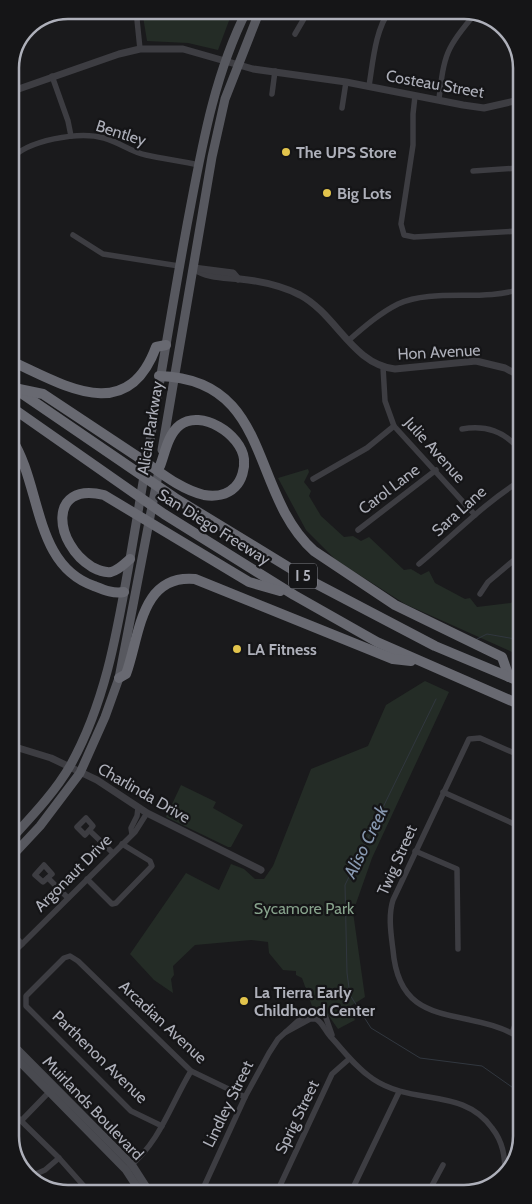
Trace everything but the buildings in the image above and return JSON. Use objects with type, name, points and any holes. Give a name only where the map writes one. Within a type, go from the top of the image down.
[{"type":"highway","points":[[19,365],[76,390],[98,394],[122,389],[136,380],[148,366],[156,347],[166,344]]},
{"type":"highway","points":[[159,376],[180,377],[209,389],[226,400],[242,416],[253,435],[285,517],[298,536],[314,552],[395,605],[502,657],[509,677]]},
{"type":"highway","points":[[19,389],[43,394],[173,482],[202,494],[219,495],[233,489],[241,477],[244,458],[235,438],[224,428],[191,421],[185,422],[175,430],[160,466]]},
{"type":"highway","name":"San Diego Freeway","points":[[19,392],[175,498],[253,547],[356,606],[442,648],[513,679]]},
{"type":"highway","name":"San Diego Freeway","points":[[19,413],[164,514],[294,595],[377,642],[513,702]]},
{"type":"highway","points":[[19,451],[53,553],[68,571],[88,584],[121,593]]},
{"type":"highway","points":[[130,559],[118,569],[108,572],[99,570],[82,560],[71,547],[64,532],[61,519],[64,508],[72,498],[82,493],[93,492],[104,495],[249,582],[294,595]]},
{"type":"highway","points":[[118,680],[126,674],[138,631],[156,590],[172,580],[184,578],[195,579],[227,591],[393,659],[426,664]]},
{"type":"main road","name":"Alicia Parkway","points":[[19,829],[69,768],[87,732],[106,679],[121,593],[137,521],[159,376],[199,165],[212,104],[242,19]]},
{"type":"main road","name":"Alicia Parkway","points":[[19,848],[40,826],[80,772],[103,724],[118,680],[160,466],[173,377],[212,158],[225,100],[256,19]]},
{"type":"main road","points":[[212,104],[212,125],[208,153],[212,158]]},
{"type":"main road","points":[[199,165],[204,168],[198,205],[200,226]]},
{"type":"main road","points":[[179,266],[193,268]]},
{"type":"main road","points":[[121,593],[136,593]]},
{"type":"main road","points":[[106,679],[118,680]]},
{"type":"main road","name":"Muirlands Boulevard","points":[[19,1052],[51,1090]]},
{"type":"main road","name":"Muirlands Boulevard","points":[[19,1061],[51,1090],[129,1168],[143,1185]]},
{"type":"main road","name":"Muirlands Boulevard","points":[[129,1168],[137,1185]]},
{"type":"street","points":[[137,19],[140,49]]},
{"type":"street","points":[[295,34],[304,19]]},
{"type":"street","points":[[369,86],[375,50],[385,19]]},
{"type":"street","points":[[439,100],[443,61],[455,37],[470,19]]},
{"type":"street","name":"Costeau Street","points":[[19,89],[52,76],[140,49],[189,49],[237,65],[369,86],[484,108],[513,101]]},
{"type":"street","points":[[272,94],[275,71]]},
{"type":"street","points":[[52,76],[71,136]]},
{"type":"street","points":[[342,108],[346,82]]},
{"type":"street","points":[[415,96],[413,145],[401,224],[404,234],[414,237],[513,231]]},
{"type":"street","name":"Bentley","points":[[19,154],[38,144],[71,136],[98,137],[147,156],[199,165]]},
{"type":"street","points":[[473,171],[513,168]]},
{"type":"street","points":[[73,235],[104,254],[179,266]]},
{"type":"street","name":"Hon Avenue","points":[[193,268],[203,275],[268,284],[298,294],[326,314],[360,354],[383,368],[395,369],[476,361],[498,365],[513,372]]},
{"type":"street","points":[[349,340],[384,312],[400,303],[416,299],[513,290]]},
{"type":"street","name":"Julie Avenue","points":[[383,368],[385,401],[394,426],[476,515]]},
{"type":"street","points":[[313,479],[367,448],[394,426]]},
{"type":"street","points":[[462,429],[479,427],[490,429],[508,438],[513,443]]},
{"type":"street","name":"Carol Lane","points":[[358,530],[436,470]]},
{"type":"street","name":"Sara Lane","points":[[419,564],[494,497],[513,485]]},
{"type":"street","points":[[480,594],[488,582],[513,561]]},
{"type":"street","name":"Twig Street","points":[[512,1033],[479,1020],[433,1012],[413,1001],[400,986],[394,970],[391,908],[415,851],[471,738],[480,738],[513,752]]},
{"type":"street","name":"Charlinda Drive","points":[[19,748],[51,758],[97,780],[147,813],[261,870]]},
{"type":"street","points":[[443,792],[513,823]]},
{"type":"street","name":"Argonaut Drive","points":[[132,834],[131,828],[137,816],[138,808]]},
{"type":"street","name":"Argonaut Drive","points":[[19,947],[114,854],[147,813]]},
{"type":"street","points":[[90,831],[114,854]]},
{"type":"street","points":[[87,879],[110,903],[116,903],[152,866],[150,861],[122,844]]},
{"type":"street","points":[[415,851],[452,864],[457,869],[458,949]]},
{"type":"street","points":[[48,878],[68,898]]},
{"type":"street","points":[[19,941],[22,944]]},
{"type":"street","name":"Parthenon Avenue","points":[[70,956],[64,958],[26,996],[26,1006],[132,1111],[162,1126]]},
{"type":"street","name":"Arcadian Avenue","points":[[70,956],[191,1071],[245,1097]]},
{"type":"street","name":"Lindley Street","points":[[205,1185],[245,1097],[269,1053],[286,1032],[309,1011],[320,1011],[325,1016],[333,1040]]},
{"type":"street","name":"Lindley Street","points":[[286,1032],[310,1019],[316,1019],[333,1040]]},
{"type":"street","points":[[333,1040],[371,1078],[399,1092],[463,1103],[483,1115],[499,1137],[505,1156],[505,1163]]},
{"type":"street","name":"Sprig Street","points":[[281,1185],[332,1074],[349,1058]]},
{"type":"street","points":[[129,1168],[150,1147],[162,1126],[174,1098],[191,1071]]},
{"type":"street","points":[[51,1090],[21,1121],[60,1158],[83,1185]]},
{"type":"street","points":[[354,1185],[399,1092]]},
{"type":"street","points":[[36,1174],[45,1170],[60,1158]]},
{"type":"street","points":[[431,1185],[443,1164]]},
{"type":"green space","points":[[143,19],[230,19],[218,50],[188,43],[147,41]]},
{"type":"green space","points":[[308,469],[309,472],[304,482],[311,491],[309,496],[321,516],[344,537],[353,536],[361,541],[369,537],[404,570],[411,569],[421,575],[429,571],[435,583],[465,599],[470,598],[477,607],[511,603],[513,601],[513,652],[405,604],[336,560],[306,530],[278,478]]},
{"type":"green space","name":"Sycamore Park","points":[[425,681],[449,692],[372,858],[353,912],[365,997],[349,1007],[355,1020],[338,1029],[324,1009],[312,1006],[302,978],[296,975],[296,971],[283,970],[269,953],[268,942],[251,940],[195,945],[173,966],[174,975],[171,979],[173,993],[154,980],[130,954],[186,873],[219,890],[231,864],[244,869],[255,879],[264,879],[273,866],[311,769],[368,746],[386,705]]},
{"type":"green space","points":[[181,785],[216,802],[213,808],[243,825],[231,847],[166,817]]},
{"type":"waterway","name":"Aliso Creek","points":[[475,640],[487,634],[513,639]]},
{"type":"waterway","name":"Aliso Creek","points":[[436,699],[345,885],[347,973],[350,995],[371,1028],[420,1058],[482,1066],[513,1088]]},
{"type":"place","name":"The UPS Store","points":[[286,152]]},
{"type":"place","name":"Big Lots","points":[[327,193]]},
{"type":"place","name":"LA Fitness","points":[[237,649]]},
{"type":"place","name":"La Tierra Early Childhood Center","points":[[244,1001]]}]
